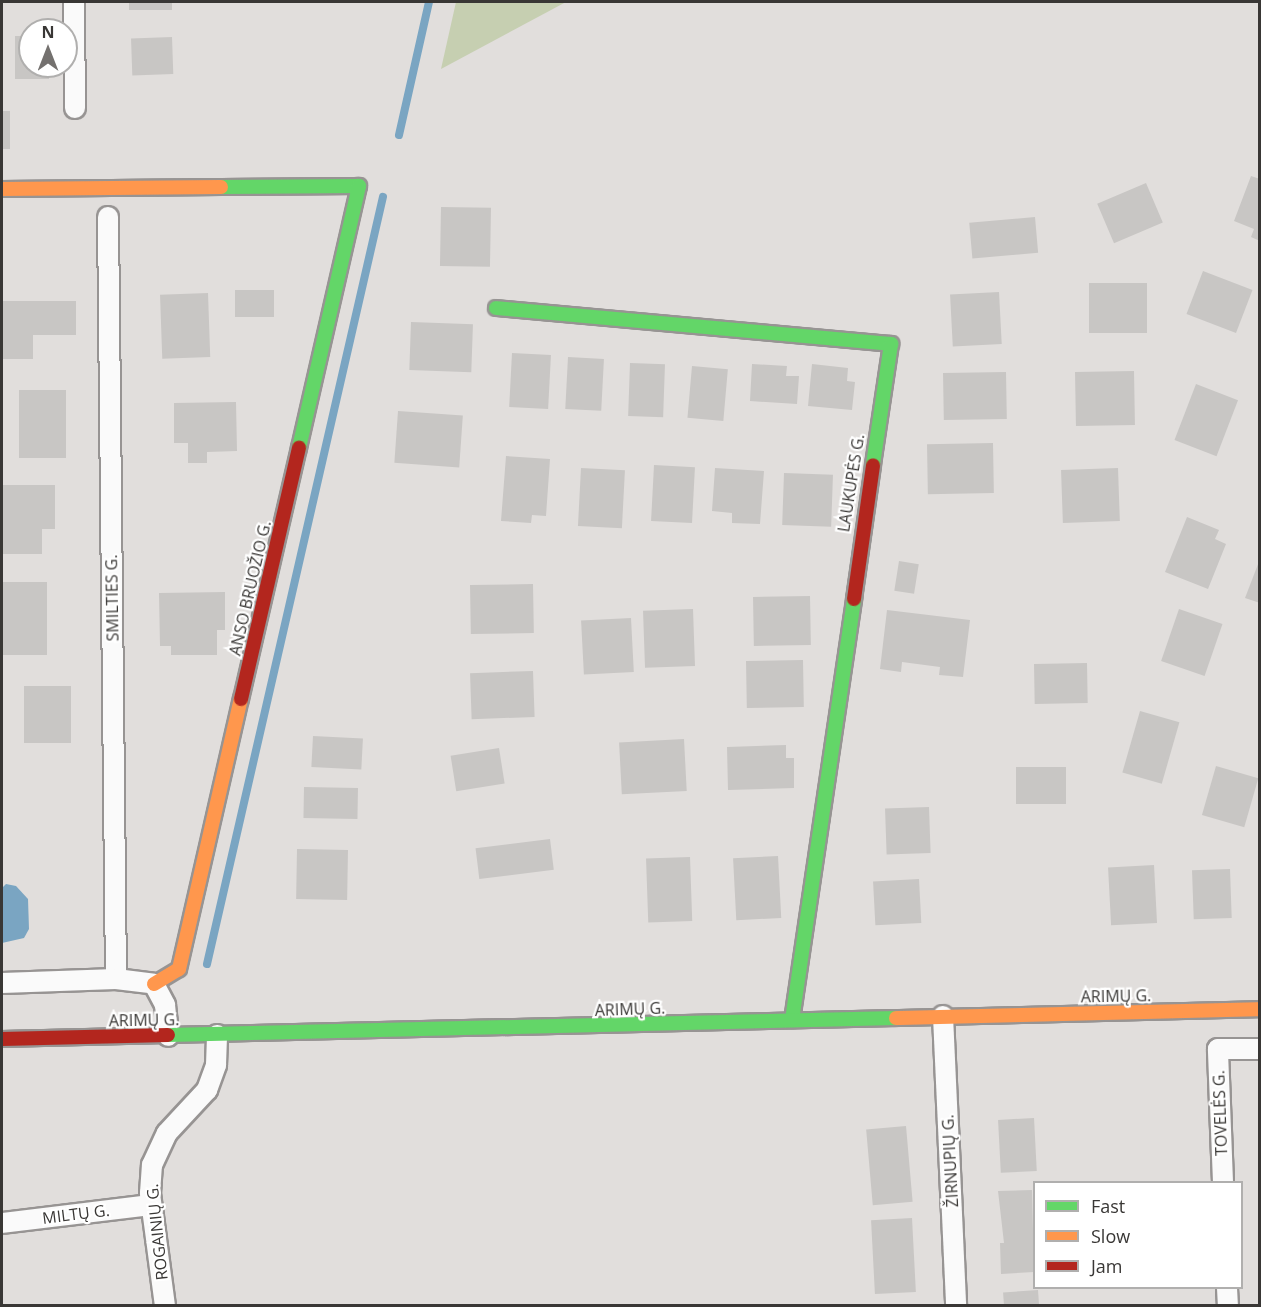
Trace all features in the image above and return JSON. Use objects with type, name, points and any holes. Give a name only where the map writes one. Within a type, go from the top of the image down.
[{"type":"street","points":[[74,2],[75,108]]},
{"type":"street","name":"ANSO BRUOŽIO G.","points":[[2,189],[359,186],[179,969],[154,984]]},
{"type":"street","name":"SMILTIES G.","points":[[108,217],[116,979]]},
{"type":"street","name":"LAUKUPĖS G.","points":[[496,308],[891,344],[792,1020]]},
{"type":"street","points":[[2,983],[116,979],[154,984],[165,1005],[168,1036]]},
{"type":"street","name":"ARIMŲ G.","points":[[2,1039],[1260,1009]]},
{"type":"street","name":"ŽIRNUPIŲ G.","points":[[943,1017],[956,1305]]},
{"type":"street","name":"ROGAINIŲ G.","points":[[160,1305],[151,1205],[152,1166],[167,1133],[207,1090],[216,1065],[217,1035]]},
{"type":"street","name":"TOVELĖS G.","points":[[1223,1181],[1218,1049],[1260,1048]]},
{"type":"street","name":"MILTŲ G.","points":[[2,1223],[151,1205]]},
{"type":"street","points":[[1227,1289],[1228,1305]]},
{"type":"green space","points":[[456,2],[566,2],[441,69]]},
{"type":"water","points":[[6,884],[16,886],[28,899],[29,929],[24,938],[2,943],[2,888]]},
{"type":"building","points":[[129,2],[172,2],[172,10],[129,10]]},
{"type":"building","points":[[15,36],[18,36],[18,78],[49,79],[15,79]]},
{"type":"building","points":[[172,37],[173,74],[132,75],[131,38]]},
{"type":"building","points":[[2,111],[10,111],[10,149],[2,149]]},
{"type":"building","points":[[1251,176],[1260,179],[1260,241],[1251,237],[1254,229],[1234,221]]},
{"type":"building","points":[[1146,183],[1163,223],[1114,243],[1097,204]]},
{"type":"building","points":[[441,207],[491,208],[490,267],[440,266]]},
{"type":"building","points":[[1035,217],[1038,253],[972,259],[969,223]]},
{"type":"building","points":[[1203,271],[1252,290],[1236,333],[1187,314]]},
{"type":"building","points":[[1089,283],[1147,283],[1147,333],[1089,333]]},
{"type":"building","points":[[235,290],[274,290],[274,317],[235,317]]},
{"type":"building","points":[[999,292],[1002,344],[953,346],[950,295]]},
{"type":"building","points":[[208,293],[210,357],[162,359],[160,295]]},
{"type":"building","points":[[2,301],[76,301],[76,335],[33,335],[33,359],[2,359]]},
{"type":"building","points":[[411,322],[473,324],[471,372],[409,370]]},
{"type":"building","points":[[512,353],[551,355],[548,409],[509,407]]},
{"type":"building","points":[[568,357],[604,359],[601,411],[565,409]]},
{"type":"building","points":[[630,363],[665,364],[663,417],[628,416]]},
{"type":"building","points":[[752,364],[787,366],[786,376],[799,376],[797,404],[750,401]]},
{"type":"building","points":[[812,364],[848,368],[847,381],[855,382],[852,410],[808,406]]},
{"type":"building","points":[[692,366],[728,369],[723,421],[687,418]]},
{"type":"building","points":[[1134,371],[1135,425],[1076,426],[1075,372]]},
{"type":"building","points":[[1006,372],[1007,419],[944,420],[943,373]]},
{"type":"building","points":[[1196,384],[1238,400],[1217,456],[1174,440]]},
{"type":"building","points":[[19,390],[66,390],[66,458],[19,458]]},
{"type":"building","points":[[236,402],[237,451],[207,452],[207,463],[188,463],[188,443],[174,443],[174,403]]},
{"type":"building","points":[[398,411],[463,416],[459,467],[394,463]]},
{"type":"building","points":[[993,443],[994,493],[928,494],[927,444]]},
{"type":"building","points":[[506,456],[550,459],[546,516],[532,515],[531,523],[501,521]]},
{"type":"building","points":[[654,465],[695,467],[692,523],[651,521]]},
{"type":"building","points":[[581,468],[625,470],[622,528],[578,526]]},
{"type":"building","points":[[715,468],[764,471],[760,524],[732,523],[732,513],[712,511]]},
{"type":"building","points":[[1118,468],[1120,521],[1063,523],[1061,470]]},
{"type":"building","points":[[784,473],[833,475],[831,527],[782,525]]},
{"type":"building","points":[[2,485],[55,485],[55,529],[42,529],[42,554],[2,554]]},
{"type":"building","points":[[1187,517],[1219,530],[1215,539],[1226,544],[1208,589],[1165,572]]},
{"type":"building","points":[[1260,559],[1260,603],[1245,598]]},
{"type":"building","points":[[899,561],[919,564],[914,594],[894,591]]},
{"type":"building","points":[[2,582],[47,582],[47,655],[2,655]]},
{"type":"building","points":[[533,584],[534,633],[471,634],[470,585]]},
{"type":"building","points":[[225,592],[225,630],[217,630],[217,655],[171,655],[171,646],[160,646],[159,593]]},
{"type":"building","points":[[810,596],[811,645],[754,646],[753,597]]},
{"type":"building","points":[[693,609],[695,666],[645,668],[643,611]]},
{"type":"building","points":[[1179,609],[1222,624],[1205,676],[1161,661]]},
{"type":"building","points":[[887,610],[970,620],[963,677],[939,675],[940,667],[902,662],[901,672],[880,669]]},
{"type":"building","points":[[631,618],[634,672],[584,675],[581,621]]},
{"type":"building","points":[[803,660],[804,707],[747,708],[746,661]]},
{"type":"building","points":[[1087,663],[1088,703],[1035,704],[1034,664]]},
{"type":"building","points":[[533,671],[535,717],[472,719],[470,673]]},
{"type":"building","points":[[24,686],[71,686],[71,743],[24,743]]},
{"type":"building","points":[[1140,711],[1179,722],[1162,784],[1122,773]]},
{"type":"building","points":[[313,736],[363,739],[361,770],[311,767]]},
{"type":"building","points":[[684,739],[687,791],[622,794],[619,742]]},
{"type":"building","points":[[786,745],[786,758],[794,758],[794,788],[728,790],[727,747]]},
{"type":"building","points":[[499,748],[505,784],[456,791],[451,756]]},
{"type":"building","points":[[1216,766],[1258,778],[1244,827],[1202,815]]},
{"type":"building","points":[[1016,767],[1066,767],[1066,804],[1016,804]]},
{"type":"building","points":[[304,787],[358,788],[357,819],[303,818]]},
{"type":"building","points":[[929,807],[931,853],[887,855],[885,809]]},
{"type":"building","points":[[550,839],[554,870],[479,879],[476,848]]},
{"type":"building","points":[[297,849],[348,850],[347,900],[296,899]]},
{"type":"building","points":[[778,856],[781,918],[736,920],[733,858]]},
{"type":"building","points":[[690,857],[692,921],[648,922],[646,859]]},
{"type":"building","points":[[1154,865],[1157,923],[1111,925],[1108,867]]},
{"type":"building","points":[[1230,869],[1232,918],[1194,919],[1192,870]]},
{"type":"building","points":[[919,879],[921,923],[875,925],[873,881]]},
{"type":"building","points":[[1034,1118],[1037,1171],[1001,1173],[998,1120]]},
{"type":"building","points":[[906,1126],[913,1202],[873,1205],[866,1129]]},
{"type":"building","points":[[1032,1190],[1033,1272],[1001,1274],[1000,1243],[1004,1243],[998,1191]]},
{"type":"building","points":[[912,1218],[916,1292],[875,1294],[871,1220]]},
{"type":"building","points":[[1038,1290],[1039,1306],[1004,1306],[1003,1292]]},
{"type":"waterway","points":[[399,135],[429,2]]},
{"type":"waterway","points":[[207,964],[383,197]]},
{"type":"traffic: fast","points":[[221,187],[359,186],[299,448]]},
{"type":"traffic: fast","points":[[496,308],[891,344],[873,465]]},
{"type":"traffic: fast","points":[[792,1020],[854,599]]},
{"type":"traffic: fast","points":[[168,1035],[896,1018]]},
{"type":"traffic: slow","points":[[2,189],[221,187]]},
{"type":"traffic: slow","points":[[154,984],[179,969],[241,699]]},
{"type":"traffic: slow","points":[[896,1018],[1260,1009]]},
{"type":"traffic: jam","points":[[241,699],[299,448]]},
{"type":"traffic: jam","points":[[854,599],[873,465]]},
{"type":"traffic: jam","points":[[2,1039],[168,1035]]}]
